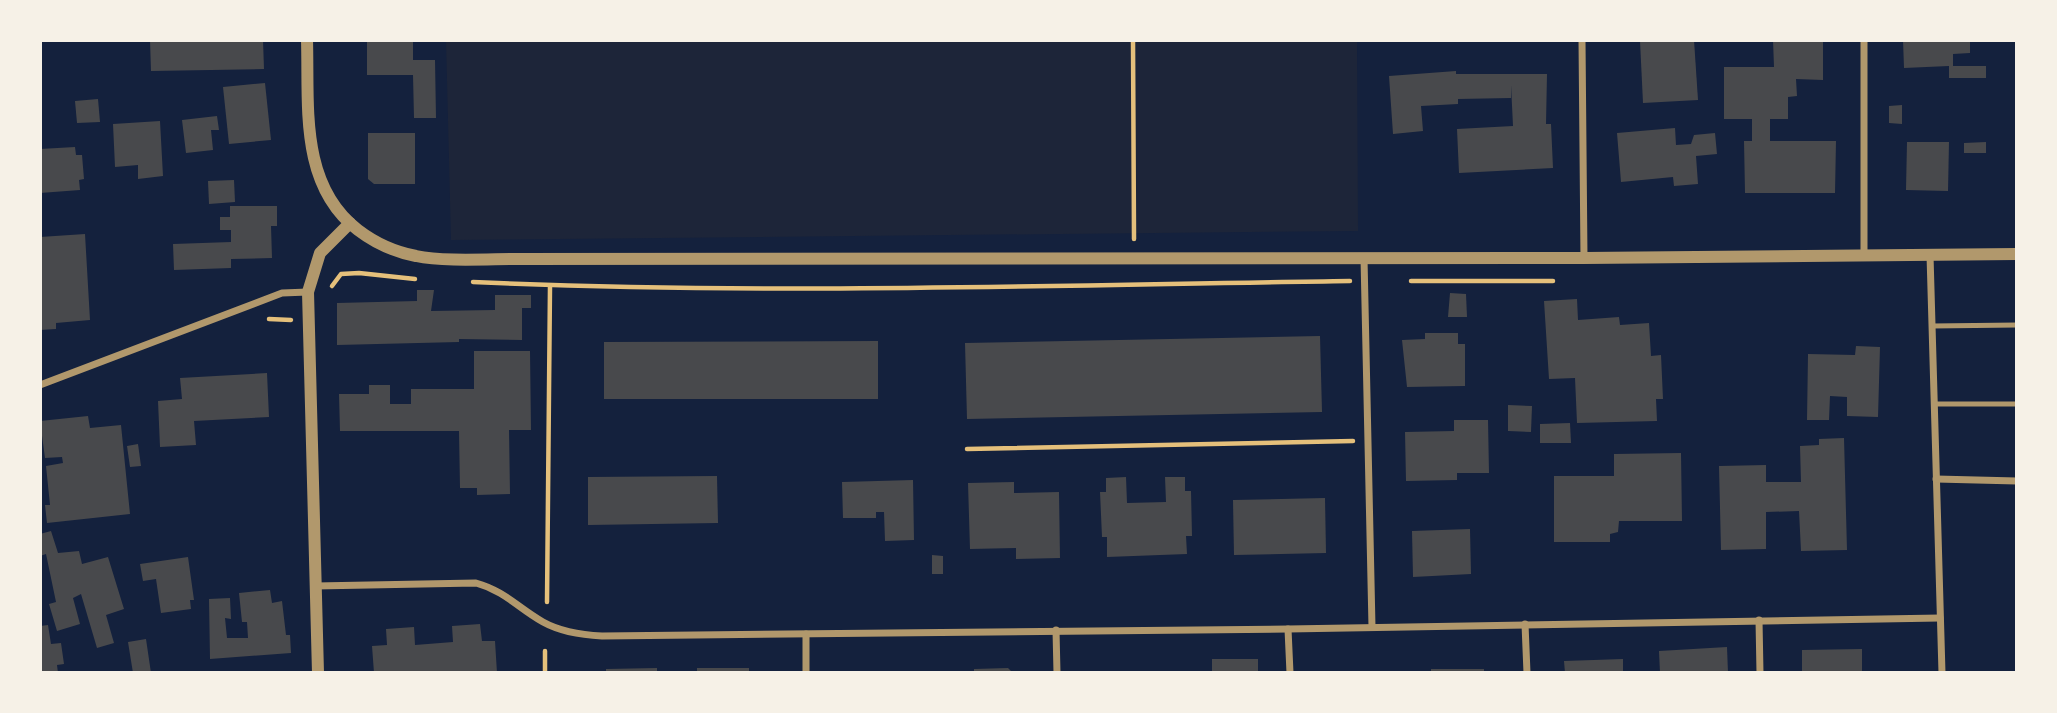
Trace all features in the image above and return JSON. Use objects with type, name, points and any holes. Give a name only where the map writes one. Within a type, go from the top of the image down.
[{"type":"street","points":[[307,40],[311,151],[324,190],[350,223],[370,239],[393,250],[418,257],[1584,258],[2017,254]]},
{"type":"street","points":[[1582,40],[1584,258]]},
{"type":"street","points":[[1864,40],[1864,255]]},
{"type":"street","points":[[318,673],[308,292],[320,253],[350,223]]},
{"type":"street","points":[[1930,255],[1942,673]]},
{"type":"street","points":[[1364,258],[1372,627]]},
{"type":"street","points":[[40,385],[282,293],[308,292]]},
{"type":"street","points":[[1936,479],[2017,481]]},
{"type":"street","points":[[315,586],[476,583],[501,591],[545,623],[582,635],[602,636],[1288,629],[1940,618]]},
{"type":"street","points":[[1759,620],[1760,673]]},
{"type":"street","points":[[1525,624],[1527,673]]},
{"type":"street","points":[[1288,629],[1290,673]]},
{"type":"street","points":[[1056,630],[1057,673]]},
{"type":"street","points":[[806,634],[806,673]]},
{"type":"lane","points":[[1932,326],[2017,325]]},
{"type":"lane","points":[[1934,404],[2017,404]]},
{"type":"path","points":[[1133,40],[1134,258]]},
{"type":"path","points":[[359,274],[427,280]]},
{"type":"path","points":[[468,282],[550,286],[842,287],[1365,281]]},
{"type":"path","points":[[1407,281],[1559,281]]},
{"type":"path","points":[[547,602],[550,286]]},
{"type":"path","points":[[967,449],[1368,441]]},
{"type":"path","points":[[545,651],[545,673]]},
{"type":"shaded area","points":[[446,40],[1357,40],[1358,231],[451,240]]},
{"type":"building","points":[[150,40],[263,40],[264,69],[151,71]]},
{"type":"building","points":[[367,40],[413,40],[413,60],[435,60],[436,118],[414,118],[413,75],[367,75]]},
{"type":"building","points":[[1694,40],[1698,100],[1643,103],[1640,41]]},
{"type":"building","points":[[1773,40],[1823,40],[1823,80],[1796,79],[1797,96],[1788,97],[1788,119],[1770,119],[1770,141],[1836,141],[1835,193],[1745,193],[1744,141],[1752,141],[1752,119],[1724,119],[1724,67],[1774,67]]},
{"type":"building","points":[[1903,40],[1970,40],[1970,53],[1953,54],[1953,66],[1986,66],[1986,78],[1949,78],[1949,66],[1904,68]]},
{"type":"building","points":[[1456,71],[1456,74],[1547,74],[1546,124],[1551,124],[1553,168],[1459,173],[1457,129],[1513,126],[1511,85],[1511,98],[1458,99],[1458,104],[1421,106],[1423,131],[1393,134],[1389,76]]},
{"type":"building","points":[[265,83],[271,140],[229,144],[223,87]]},
{"type":"building","points":[[98,99],[100,122],[77,123],[75,101]]},
{"type":"building","points":[[1902,105],[1902,124],[1889,123],[1889,106]]},
{"type":"building","points":[[217,116],[219,130],[211,130],[213,150],[186,153],[182,120]]},
{"type":"building","points":[[160,121],[163,176],[138,179],[138,165],[115,167],[113,124]]},
{"type":"building","points":[[1675,128],[1676,145],[1691,144],[1694,135],[1715,133],[1717,154],[1696,156],[1698,184],[1674,186],[1673,177],[1621,182],[1617,133]]},
{"type":"building","points":[[368,133],[415,133],[415,184],[374,184],[368,179]]},
{"type":"building","points":[[1907,142],[1949,142],[1948,191],[1906,190]]},
{"type":"building","points":[[1986,142],[1986,153],[1964,153],[1964,143]]},
{"type":"building","points":[[75,147],[76,155],[82,155],[84,179],[79,180],[80,190],[40,193],[40,149]]},
{"type":"building","points":[[234,180],[235,202],[209,204],[208,181]]},
{"type":"building","points":[[230,206],[277,206],[277,226],[271,226],[272,258],[231,259],[231,268],[174,270],[173,244],[231,242],[231,230],[220,230],[220,217],[230,217]]},
{"type":"building","points":[[85,234],[90,320],[56,323],[56,329],[40,330],[40,237]]},
{"type":"building","points":[[417,290],[434,290],[431,311],[495,310],[495,295],[531,295],[531,308],[522,308],[522,340],[459,339],[459,342],[337,345],[337,303],[417,301]]},
{"type":"building","points":[[1450,293],[1466,294],[1467,317],[1448,317]]},
{"type":"building","points":[[1577,299],[1578,320],[1619,317],[1620,325],[1649,323],[1651,356],[1661,355],[1663,399],[1656,399],[1657,421],[1577,423],[1575,378],[1549,379],[1544,301]]},
{"type":"building","points":[[1425,333],[1458,333],[1458,344],[1465,344],[1465,386],[1407,387],[1402,340],[1425,339]]},
{"type":"building","points":[[1320,336],[1322,412],[967,419],[965,343]]},
{"type":"building","points":[[878,341],[878,399],[604,399],[604,342]]},
{"type":"building","points":[[1856,346],[1880,347],[1878,417],[1847,416],[1847,397],[1830,396],[1829,420],[1807,420],[1808,354],[1855,355]]},
{"type":"building","points":[[474,351],[530,351],[531,430],[509,430],[510,494],[477,495],[477,488],[460,488],[459,431],[340,431],[339,394],[369,394],[369,385],[390,385],[390,404],[411,404],[411,389],[474,389]]},
{"type":"building","points":[[267,373],[269,417],[194,421],[196,445],[160,447],[158,401],[182,399],[180,378]]},
{"type":"building","points":[[1508,405],[1532,406],[1531,432],[1508,431]]},
{"type":"building","points":[[88,416],[90,428],[121,425],[130,514],[47,523],[45,505],[50,505],[46,466],[63,463],[62,457],[45,458],[40,421]]},
{"type":"building","points":[[1454,420],[1488,420],[1489,473],[1457,473],[1457,480],[1406,481],[1405,432],[1454,431]]},
{"type":"building","points":[[1570,423],[1571,443],[1540,443],[1540,424]]},
{"type":"building","points":[[1844,438],[1847,550],[1801,551],[1799,511],[1766,512],[1766,549],[1721,550],[1719,466],[1766,465],[1766,482],[1801,482],[1800,446],[1819,445],[1819,439]]},
{"type":"building","points":[[138,444],[141,466],[130,467],[127,446]]},
{"type":"building","points":[[1681,453],[1682,521],[1619,521],[1618,532],[1610,534],[1610,542],[1554,542],[1554,476],[1614,476],[1614,454]]},
{"type":"building","points":[[717,476],[718,523],[588,525],[588,477]]},
{"type":"building","points":[[1126,477],[1127,503],[1166,502],[1165,477],[1185,477],[1185,491],[1191,491],[1192,536],[1186,536],[1187,554],[1107,557],[1107,537],[1102,537],[1100,492],[1106,492],[1106,478]]},
{"type":"building","points":[[913,480],[914,540],[885,541],[884,512],[876,512],[876,518],[843,518],[842,482]]},
{"type":"building","points":[[1014,482],[1014,493],[1059,492],[1060,558],[1016,559],[1016,548],[970,549],[968,483]]},
{"type":"building","points":[[1325,498],[1326,553],[1234,555],[1233,500]]},
{"type":"building","points":[[1470,529],[1471,574],[1413,577],[1412,531]]},
{"type":"building","points":[[51,531],[58,553],[79,551],[82,564],[108,557],[124,609],[106,615],[114,643],[97,648],[81,594],[73,598],[80,624],[57,631],[49,604],[56,602],[46,554],[40,556],[40,534]]},
{"type":"building","points":[[932,555],[943,556],[943,574],[932,574]]},
{"type":"building","points":[[188,557],[194,600],[190,600],[191,609],[161,613],[156,579],[143,581],[140,564]]},
{"type":"building","points":[[270,590],[272,603],[282,601],[291,653],[210,659],[209,599],[230,598],[231,619],[225,618],[227,638],[248,638],[247,622],[242,622],[239,593]]},
{"type":"building","points":[[480,624],[482,641],[495,641],[497,673],[374,673],[372,646],[387,645],[386,629],[414,627],[415,645],[453,642],[452,626]]},
{"type":"building","points":[[48,625],[51,644],[61,643],[64,664],[57,665],[58,673],[40,673],[40,626]]},
{"type":"building","points":[[146,639],[151,673],[133,673],[128,642]]},
{"type":"building","points":[[1727,647],[1728,673],[1660,673],[1659,651]]},
{"type":"building","points":[[1862,649],[1862,673],[1802,673],[1802,650]]},
{"type":"building","points":[[1212,659],[1258,659],[1258,673],[1212,673]]},
{"type":"building","points":[[1623,659],[1623,673],[1565,673],[1564,661]]},
{"type":"building","points":[[657,668],[657,673],[606,673],[606,669]]},
{"type":"building","points":[[697,668],[749,668],[749,673],[697,673]]},
{"type":"building","points":[[1008,668],[1013,673],[974,673],[974,669]]},
{"type":"building","points":[[1431,669],[1484,669],[1484,673],[1431,673]]}]
